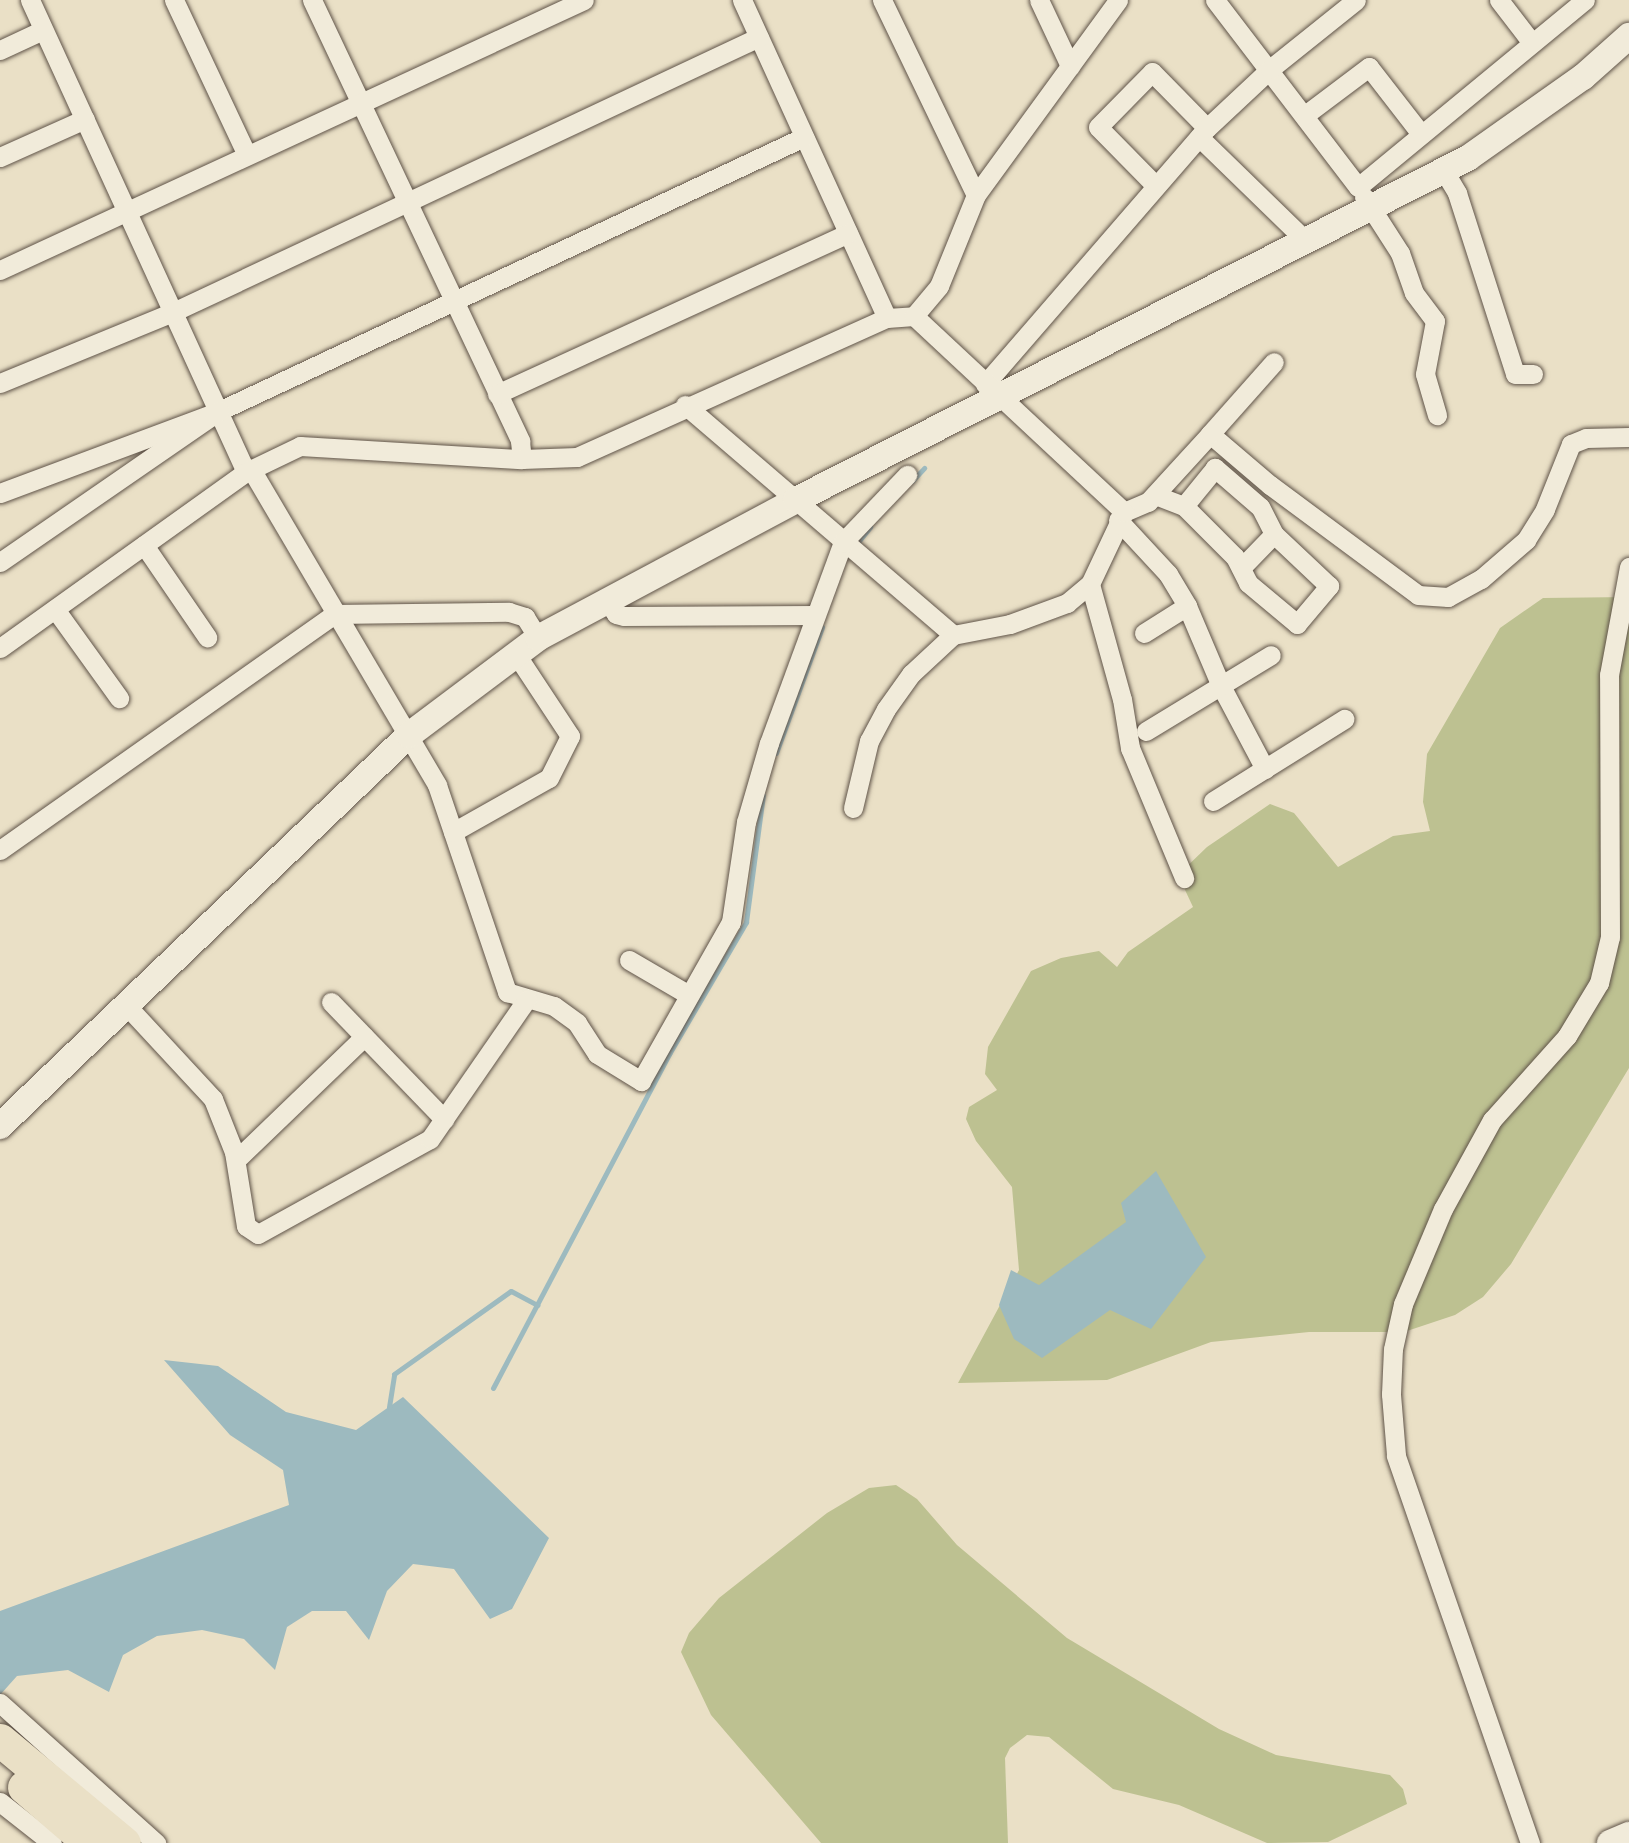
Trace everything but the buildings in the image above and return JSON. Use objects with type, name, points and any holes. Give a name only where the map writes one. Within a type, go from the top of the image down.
[{"type":"highway","points":[[0,1740],[124,1843]]},
{"type":"highway","points":[[0,1767],[89,1843]]},
{"type":"street","points":[[30,0],[249,471],[437,785],[507,992],[554,1006],[577,1023],[597,1054],[641,1081],[731,922],[746,822],[769,743],[815,615],[849,548],[907,475]]},
{"type":"street","points":[[173,0],[247,155]]},
{"type":"street","points":[[0,270],[584,0]]},
{"type":"street","points":[[742,0],[887,317]]},
{"type":"street","points":[[882,0],[976,195]]},
{"type":"street","points":[[1039,0],[1070,66]]},
{"type":"street","points":[[914,316],[939,286],[976,195],[1118,0]]},
{"type":"street","points":[[1215,0],[1358,187],[1400,253],[1414,293],[1435,321],[1425,374],[1437,415]]},
{"type":"street","points":[[992,391],[1155,185],[1203,133],[1270,69],[1356,0]]},
{"type":"street","points":[[1499,0],[1532,43]]},
{"type":"street","points":[[1358,187],[1585,0]]},
{"type":"street","points":[[318,2],[359,103],[520,441],[522,459]]},
{"type":"street","points":[[0,50],[43,30]]},
{"type":"street","points":[[0,1126],[409,735],[538,638],[992,391],[1307,243],[1444,171],[1583,77],[1629,36]]},
{"type":"street","points":[[0,383],[173,312],[758,37]]},
{"type":"street","points":[[1305,115],[1369,67],[1422,134]]},
{"type":"street","points":[[1155,185],[1098,127],[1152,72],[1203,133],[1307,243]]},
{"type":"street","points":[[0,157],[85,119]]},
{"type":"street","points":[[0,493],[219,411],[804,137]]},
{"type":"street","points":[[1444,171],[1457,193],[1515,374],[1533,374]]},
{"type":"street","points":[[497,394],[848,233]]},
{"type":"street","points":[[0,648],[249,471],[300,446],[522,459],[577,457],[685,405],[887,317],[914,316],[1121,516],[1168,574],[1187,606],[1221,686],[1265,769]]},
{"type":"street","points":[[853,808],[869,741],[886,709],[911,674],[953,635],[1010,624],[1067,603],[1090,584],[1121,516],[1155,495],[1274,362]]},
{"type":"street","points":[[685,405],[953,635]]},
{"type":"street","points":[[0,562],[219,411]]},
{"type":"street","points":[[1210,434],[1270,485],[1418,595],[1448,597],[1481,579],[1526,540],[1545,509],[1571,444],[1586,438],[1629,437]]},
{"type":"street","points":[[1155,495],[1184,506],[1241,568],[1248,583],[1297,624],[1329,586],[1274,534],[1260,508],[1215,468],[1184,506]]},
{"type":"street","points":[[1241,568],[1274,534]]},
{"type":"street","points":[[144,545],[206,637]]},
{"type":"street","points":[[1530,1843],[1396,1455],[1391,1394],[1394,1349],[1404,1304],[1443,1209],[1492,1120],[1567,1036],[1599,983],[1610,937],[1621,811],[1610,725],[1609,675],[1629,567]]},
{"type":"street","points":[[1090,584],[1101,638],[1122,699],[1130,748],[1184,878]]},
{"type":"street","points":[[606,600],[616,614],[624,616],[815,615]]},
{"type":"street","points":[[1144,633],[1187,606]]},
{"type":"street","points":[[55,609],[118,698]]},
{"type":"street","points":[[0,850],[334,614],[509,612],[525,617],[538,638]]},
{"type":"street","points":[[453,832],[549,778],[570,736],[516,654]]},
{"type":"street","points":[[1146,731],[1271,655]]},
{"type":"street","points":[[1213,801],[1344,719]]},
{"type":"street","points":[[1610,725],[1629,719]]},
{"type":"street","points":[[629,960],[689,995]]},
{"type":"street","points":[[126,1006],[214,1099],[236,1160],[246,1226],[258,1234],[430,1139],[527,999]]},
{"type":"street","points":[[331,1003],[444,1119]]},
{"type":"street","points":[[236,1160],[364,1037]]},
{"type":"street","points":[[0,1703],[156,1843]]},
{"type":"street","points":[[0,1802],[52,1843]]},
{"type":"street","points":[[1610,1843],[1629,1835]]},
{"type":"green space","points":[[1629,597],[1629,1068],[1511,1264],[1483,1297],[1455,1315],[1404,1332],[1309,1332],[1211,1342],[1107,1380],[958,1383],[1019,1270],[1012,1187],[976,1141],[966,1119],[969,1107],[997,1090],[985,1074],[988,1047],[1031,971],[1061,958],[1099,951],[1117,967],[1128,952],[1193,907],[1178,875],[1207,847],[1270,804],[1294,813],[1338,867],[1393,836],[1430,831],[1423,802],[1427,754],[1500,628],[1543,598]]},
{"type":"green space","points":[[896,1485],[917,1499],[957,1545],[1067,1638],[1219,1729],[1276,1755],[1390,1775],[1403,1789],[1407,1804],[1328,1842],[1267,1843],[1179,1805],[1113,1789],[1049,1737],[1027,1735],[1010,1748],[1005,1758],[1008,1843],[821,1843],[711,1715],[681,1652],[689,1633],[719,1598],[827,1513],[869,1488]]},
{"type":"water","points":[[1156,1171],[1206,1257],[1151,1329],[1110,1310],[1042,1358],[1014,1339],[999,1305],[1011,1270],[1039,1285],[1126,1222],[1121,1203]]},
{"type":"water","points":[[164,1360],[218,1366],[286,1412],[356,1430],[403,1397],[549,1538],[512,1609],[490,1619],[454,1569],[413,1564],[387,1591],[369,1640],[346,1611],[312,1611],[287,1627],[275,1670],[244,1639],[202,1630],[157,1636],[123,1655],[109,1692],[68,1670],[17,1676],[0,1695],[0,1611],[289,1505],[283,1470],[230,1435]]},
{"type":"waterway","points":[[912,481],[924,468]]},
{"type":"waterway","points":[[854,547],[870,527]]},
{"type":"waterway","points":[[776,753],[822,627]]},
{"type":"waterway","points":[[493,1388],[669,1054],[746,922],[763,795]]},
{"type":"waterway","points":[[389,1407],[394,1374],[511,1291],[537,1305]]}]
